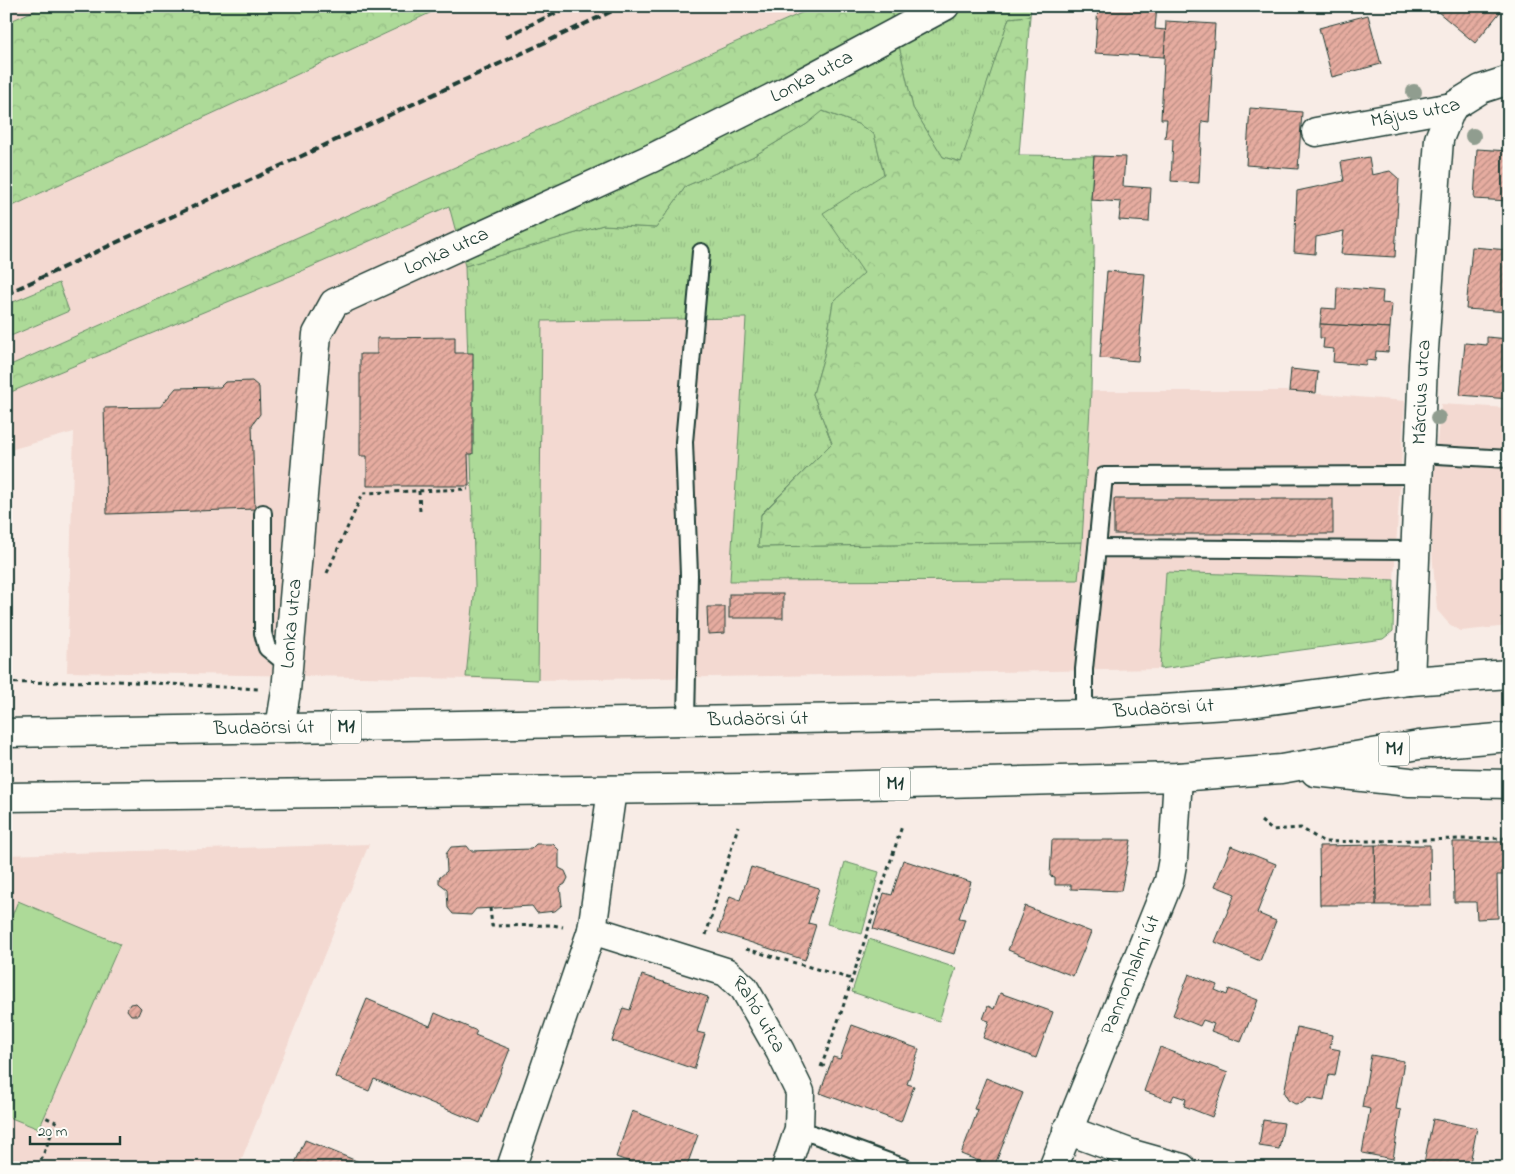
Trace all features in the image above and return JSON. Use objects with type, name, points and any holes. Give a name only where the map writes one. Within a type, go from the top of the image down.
[{"type":"main road","name":"Lonka utca","points":[[280,728],[287,678],[317,334],[334,303],[652,158],[790,89],[945,6]]},
{"type":"main road","name":"Május utca","points":[[1316,132],[1452,107],[1482,89],[1509,80]]},
{"type":"main road","name":"Március utca","points":[[1410,681],[1423,364],[1439,139],[1452,107]]},
{"type":"main road","name":"Budaörsi út","points":[[6,733],[1084,714],[1242,704],[1410,681],[1509,674]]},
{"type":"main road","name":"M1","points":[[6,797],[612,790],[1178,777],[1281,768],[1419,745],[1509,737]]},
{"type":"main road","points":[[1281,768],[1410,782],[1509,784]]},
{"type":"main road","name":"Pannonhalmi út","points":[[1053,1168],[1169,881],[1174,859],[1178,777]]},
{"type":"main road","points":[[511,1168],[549,1051],[592,930],[612,790]]},
{"type":"main road","name":"Rahó utca","points":[[592,930],[697,961],[726,972],[744,988],[758,1010],[800,1092],[799,1117],[786,1168]]},
{"type":"main road","points":[[1067,1130],[1132,1154],[1182,1168]]},
{"type":"lane","points":[[686,720],[689,575],[684,442],[701,252]]},
{"type":"lane","points":[[1084,714],[1084,669],[1104,476],[1419,465],[1509,459]]},
{"type":"lane","points":[[263,513],[263,633],[267,648],[287,678]]},
{"type":"lane","points":[[1097,548],[1416,550]]},
{"type":"lane","points":[[799,1117],[905,1168]]},
{"type":"path","points":[[326,574],[363,493],[468,490]]},
{"type":"path","points":[[419,491],[420,512]]},
{"type":"path","points":[[6,683],[287,678]]},
{"type":"path","points":[[1261,821],[1272,830],[1301,828],[1324,842],[1509,838]]},
{"type":"path","points":[[714,940],[705,938],[738,826]]},
{"type":"path","points":[[799,1117],[811,1099],[902,826]]},
{"type":"path","points":[[490,908],[492,926],[559,926]]},
{"type":"path","points":[[742,948],[852,979]]},
{"type":"path","points":[[38,1168],[56,1122],[45,1117]]},
{"type":"shaded area","points":[[6,6],[45,6],[6,23]]},
{"type":"shaded area","points":[[445,6],[817,6],[6,367],[6,338],[69,311],[59,283],[6,305],[6,209]]},
{"type":"shaded area","points":[[450,206],[465,266],[542,321],[747,318],[730,580],[1078,580],[1091,391],[1285,391],[1405,401],[1394,580],[1166,572],[1160,669],[538,680],[67,672],[74,432],[6,451],[6,394],[295,274]]},
{"type":"shaded area","points":[[1441,404],[1509,408],[1509,626],[1461,631],[1449,624],[1437,610],[1429,516]]},
{"type":"shaded area","points":[[369,844],[238,1168],[6,1168],[6,855]]},
{"type":"green space","points":[[45,6],[445,6],[6,209],[6,23]]},
{"type":"green space","points":[[817,6],[890,6],[913,108],[943,157],[961,162],[1009,18],[1030,16],[1019,155],[1094,156],[1091,200],[1094,246],[1091,391],[1082,542],[758,547],[761,515],[832,443],[813,394],[824,356],[833,302],[864,273],[823,213],[884,174],[874,134],[858,124],[823,111],[807,124],[752,157],[686,186],[656,228],[603,225],[465,266],[449,206],[295,274],[6,394],[6,367]]},
{"type":"green space","points":[[890,6],[1031,6],[1030,16],[1009,18],[962,162],[943,157],[913,108]]},
{"type":"green space","points":[[822,111],[858,124],[874,134],[884,174],[865,273],[833,302],[824,356],[813,394],[832,443],[761,514],[758,547],[1082,542],[1078,580],[730,581],[746,318],[542,321],[538,680],[466,677],[475,587],[465,266],[603,225],[656,228],[686,186],[752,157],[807,124]]},
{"type":"green space","points":[[59,283],[69,311],[6,338],[6,305]]},
{"type":"green space","points":[[1166,572],[1394,580],[1393,631],[1383,639],[1160,669]]},
{"type":"green space","points":[[845,862],[879,872],[862,934],[827,924]]},
{"type":"green space","points":[[18,901],[120,944],[39,1129],[6,1116],[6,931]]},
{"type":"green space","points":[[869,939],[956,968],[939,1021],[852,992]]},
{"type":"building","points":[[1098,6],[1157,6],[1155,29],[1166,30],[1164,57],[1095,53]]},
{"type":"building","points":[[1431,6],[1495,6],[1501,11],[1475,43]]},
{"type":"building","points":[[1368,15],[1381,64],[1332,77],[1319,28]]},
{"type":"building","points":[[1166,21],[1215,24],[1209,122],[1202,121],[1199,183],[1171,181],[1173,139],[1165,138],[1167,119],[1161,119]]},
{"type":"building","points":[[1250,108],[1302,112],[1298,169],[1246,165]]},
{"type":"building","points":[[1477,149],[1509,151],[1509,201],[1474,199]]},
{"type":"building","points":[[1094,156],[1125,157],[1123,186],[1151,188],[1149,222],[1119,220],[1121,202],[1091,200]]},
{"type":"building","points":[[1369,157],[1372,175],[1390,171],[1399,179],[1395,257],[1341,254],[1344,231],[1316,237],[1315,254],[1294,252],[1297,191],[1344,181],[1341,162]]},
{"type":"building","points":[[1472,247],[1509,250],[1509,312],[1466,309]]},
{"type":"building","points":[[1107,271],[1145,274],[1138,361],[1100,358]]},
{"type":"building","points":[[1337,287],[1383,291],[1382,303],[1392,304],[1390,328],[1320,324],[1322,308],[1336,309]]},
{"type":"building","points":[[1320,324],[1390,328],[1388,352],[1376,351],[1375,361],[1366,360],[1366,365],[1333,362],[1334,349],[1323,348],[1324,338],[1320,338]]},
{"type":"building","points":[[455,337],[455,353],[473,353],[473,454],[468,454],[469,486],[367,486],[367,456],[360,456],[360,354],[377,354],[377,338]]},
{"type":"building","points":[[1487,337],[1509,339],[1509,399],[1460,395],[1465,343],[1487,345]]},
{"type":"building","points":[[1291,369],[1318,372],[1316,393],[1289,391]]},
{"type":"building","points":[[252,381],[259,387],[260,414],[252,425],[255,509],[107,514],[104,408],[160,407],[176,388],[220,387],[225,382]]},
{"type":"building","points":[[1114,499],[1333,499],[1333,534],[1114,534]]},
{"type":"building","points":[[729,594],[783,594],[783,618],[729,618]]},
{"type":"building","points":[[707,607],[725,607],[725,633],[708,634]]},
{"type":"building","points":[[1052,840],[1131,840],[1121,891],[1071,889],[1071,885],[1055,885],[1055,877],[1050,876]]},
{"type":"building","points":[[1453,842],[1509,842],[1509,875],[1497,875],[1498,918],[1477,919],[1476,902],[1454,902]]},
{"type":"building","points":[[536,844],[553,844],[559,850],[559,868],[565,871],[568,878],[565,884],[560,887],[562,905],[555,911],[537,913],[532,906],[476,909],[471,915],[453,914],[448,908],[447,889],[439,883],[439,878],[447,871],[446,854],[451,847],[467,846],[471,851],[531,849]]},
{"type":"building","points":[[1375,845],[1430,845],[1431,905],[1376,905]]},
{"type":"building","points":[[1375,845],[1376,905],[1320,905],[1319,846]]},
{"type":"building","points":[[1231,846],[1276,864],[1257,913],[1276,921],[1260,961],[1215,942],[1235,894],[1215,886]]},
{"type":"building","points":[[903,860],[971,882],[959,918],[965,919],[954,954],[873,929],[884,893],[892,895]]},
{"type":"building","points":[[751,867],[819,888],[808,923],[816,925],[805,960],[718,932],[730,896],[740,900]]},
{"type":"building","points":[[1025,906],[1091,932],[1073,976],[1008,950]]},
{"type":"building","points":[[1189,974],[1217,985],[1215,990],[1227,995],[1229,989],[1258,1000],[1241,1042],[1211,1031],[1214,1024],[1203,1020],[1200,1026],[1173,1015]]},
{"type":"building","points":[[642,975],[708,997],[697,1032],[705,1034],[694,1069],[612,1041],[623,1008],[630,1010]]},
{"type":"building","points":[[1000,993],[1053,1012],[1036,1058],[983,1038],[989,1021],[983,1019],[988,1006],[994,1009]]},
{"type":"building","points":[[367,999],[430,1026],[435,1013],[477,1031],[475,1035],[510,1049],[480,1123],[374,1079],[369,1091],[335,1077]]},
{"type":"building","points":[[136,1003],[141,1008],[138,1015],[131,1015],[127,1010],[130,1004]]},
{"type":"building","points":[[852,1025],[919,1049],[907,1084],[914,1086],[901,1122],[820,1093],[833,1057],[840,1059]]},
{"type":"building","points":[[1297,1027],[1332,1035],[1330,1048],[1340,1050],[1335,1076],[1329,1075],[1324,1101],[1308,1098],[1302,1103],[1295,1104],[1288,1100],[1284,1093]]},
{"type":"building","points":[[1160,1047],[1228,1073],[1212,1117],[1184,1106],[1186,1099],[1174,1095],[1171,1101],[1144,1091]]},
{"type":"building","points":[[1371,1055],[1404,1061],[1396,1109],[1401,1110],[1393,1159],[1362,1153],[1370,1109],[1362,1107]]},
{"type":"building","points":[[986,1078],[1023,1093],[994,1167],[961,1154],[978,1110],[974,1109]]},
{"type":"building","points":[[632,1111],[698,1135],[686,1168],[646,1168],[616,1157]]},
{"type":"building","points":[[1433,1119],[1477,1128],[1469,1168],[1445,1168],[1424,1163]]},
{"type":"building","points":[[1263,1120],[1284,1123],[1279,1149],[1259,1146]]},
{"type":"building","points":[[305,1140],[374,1168],[293,1168]]},
{"type":"railway","points":[[505,37],[570,6]]},
{"type":"railway","points":[[6,294],[623,6]]}]
